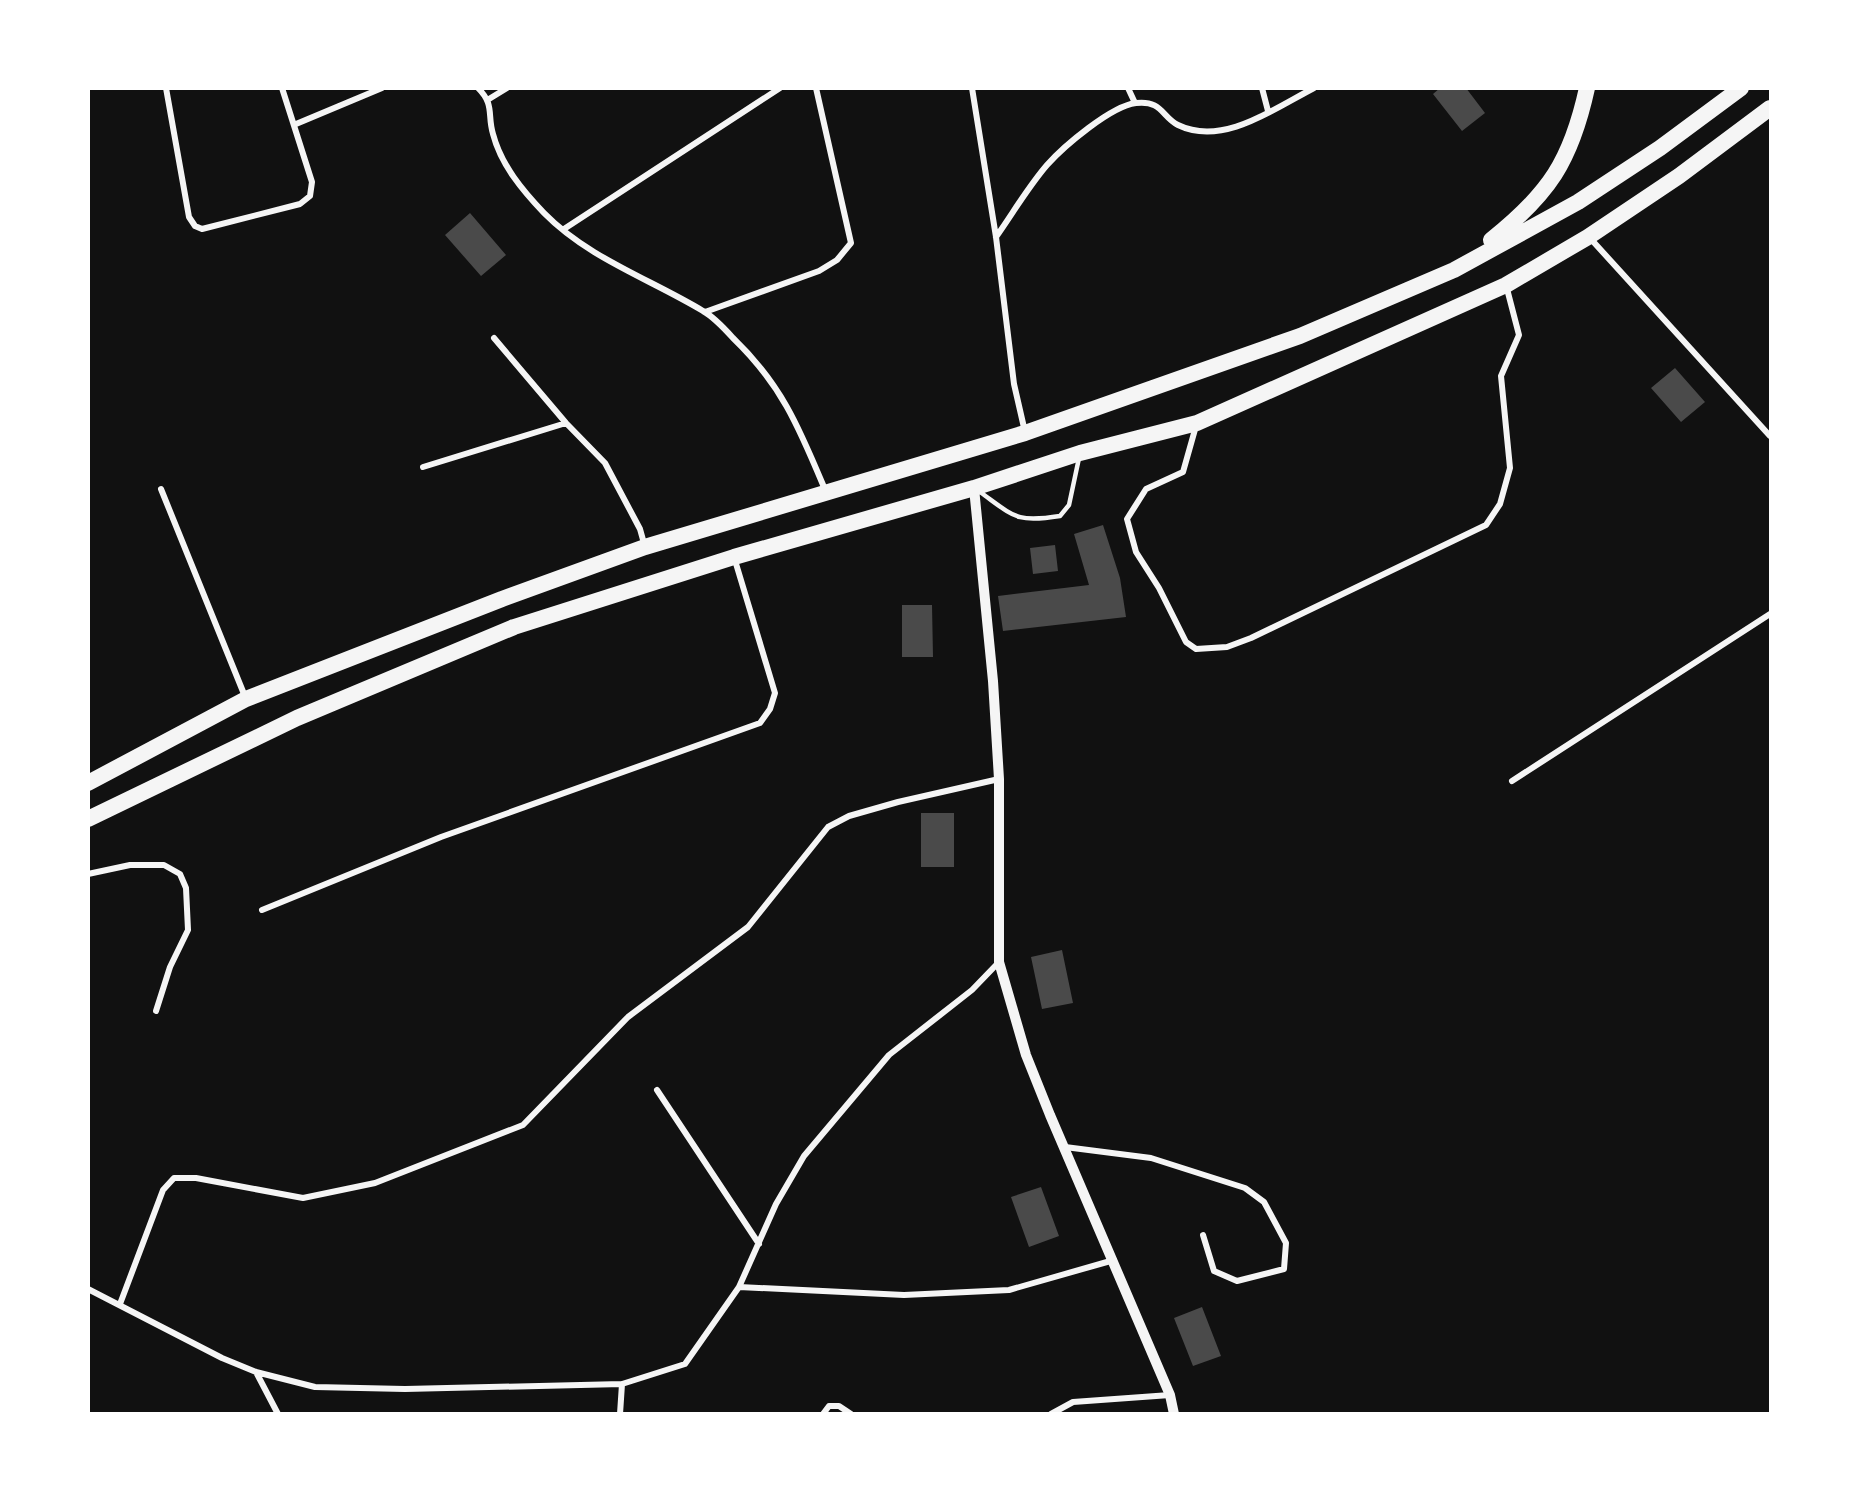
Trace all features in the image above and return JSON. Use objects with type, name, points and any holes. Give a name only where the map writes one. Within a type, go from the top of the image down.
[{"type":"highway","points":[[1454,270],[1519,218],[1542,195],[1573,142],[1587,88]]},
{"type":"highway","points":[[88,783],[246,699],[502,599],[645,547],[1025,433],[1300,336],[1454,270],[1578,202],[1660,148],[1740,88]]},
{"type":"highway","points":[[88,819],[297,718],[514,627],[734,557],[974,488],[1080,453],[1197,423],[1506,285],[1588,237],[1679,176],[1770,108]]},
{"type":"street","points":[[166,88],[189,217],[195,226],[202,229],[300,204],[310,196],[312,182],[296,124],[282,88]]},
{"type":"street","points":[[296,124],[382,88]]},
{"type":"street","points":[[478,88],[489,99],[493,134],[516,183],[546,215],[576,240],[608,260],[705,312],[754,358],[777,387],[800,428],[826,492]]},
{"type":"street","points":[[489,99],[507,88]]},
{"type":"street","points":[[564,229],[780,88]]},
{"type":"street","points":[[705,312],[819,271],[837,260],[851,243],[816,88]]},
{"type":"street","points":[[972,88],[996,237],[1014,384],[1025,433]]},
{"type":"street","points":[[1128,88],[1135,103]]},
{"type":"street","points":[[1262,88],[1268,111]]},
{"type":"street","points":[[996,237],[1047,165],[1101,119],[1135,103],[1151,103],[1164,111],[1176,124],[1199,133],[1228,130],[1314,88]]},
{"type":"street","points":[[1588,237],[1770,436]]},
{"type":"street","points":[[1197,423],[1183,472],[1146,489],[1128,519],[1136,552],[1159,588],[1186,642],[1196,649],[1227,647],[1251,638],[1486,525],[1500,504],[1510,468],[1501,376],[1519,335],[1506,285]]},
{"type":"street","points":[[494,338],[566,423],[605,463],[640,529],[645,547]]},
{"type":"street","points":[[423,467],[566,423]]},
{"type":"street","points":[[974,488],[993,681],[999,779],[999,962],[1026,1055],[1170,1395],[1174,1413]]},
{"type":"street","points":[[161,489],[246,699]]},
{"type":"street","points":[[262,910],[441,837],[760,723],[770,709],[775,693],[734,557]]},
{"type":"street","points":[[1512,781],[1770,614]]},
{"type":"street","points":[[120,1304],[164,1190],[174,1178],[196,1178],[303,1198],[375,1183],[523,1125],[628,1017],[748,927],[828,827],[849,816],[888,805],[999,779]]},
{"type":"street","points":[[88,874],[129,865],[164,865],[180,874],[186,888],[188,930],[170,967],[156,1011]]},
{"type":"street","points":[[88,1289],[222,1358],[255,1372],[315,1387],[405,1389],[622,1384],[685,1364],[739,1287],[776,1204],[804,1156],[889,1055],[972,990],[999,962]]},
{"type":"street","points":[[657,1090],[759,1244]]},
{"type":"street","points":[[1065,1147],[1151,1158],[1245,1188],[1264,1202],[1286,1243],[1284,1269],[1237,1281],[1214,1271],[1203,1235]]},
{"type":"street","points":[[739,1287],[904,1294],[1009,1290],[1114,1260]]},
{"type":"street","points":[[255,1372],[278,1413]]},
{"type":"street","points":[[620,1413],[622,1384]]},
{"type":"street","points":[[1051,1413],[1073,1402],[1170,1395]]},
{"type":"street","points":[[823,1413],[825,1407],[834,1406],[850,1413]]},
{"type":"lane","points":[[974,488],[1013,516],[1032,520],[1060,516],[1069,505],[1080,453]]},
{"type":"building","points":[[1440,88],[1466,88],[1485,113],[1462,131],[1433,94]]},
{"type":"building","points":[[470,213],[506,255],[481,276],[445,235]]},
{"type":"building","points":[[1675,368],[1705,402],[1681,422],[1651,388]]},
{"type":"building","points":[[1103,525],[1120,578],[1126,617],[1003,631],[998,596],[1089,585],[1074,534]]},
{"type":"building","points":[[1055,545],[1058,571],[1033,574],[1030,548]]},
{"type":"building","points":[[902,605],[932,605],[933,657],[902,657]]},
{"type":"building","points":[[921,813],[954,813],[954,867],[921,867]]},
{"type":"building","points":[[1062,950],[1073,1003],[1042,1009],[1031,957]]},
{"type":"building","points":[[1041,1187],[1059,1236],[1029,1247],[1011,1197]]},
{"type":"building","points":[[1202,1307],[1221,1356],[1193,1366],[1174,1318]]}]
